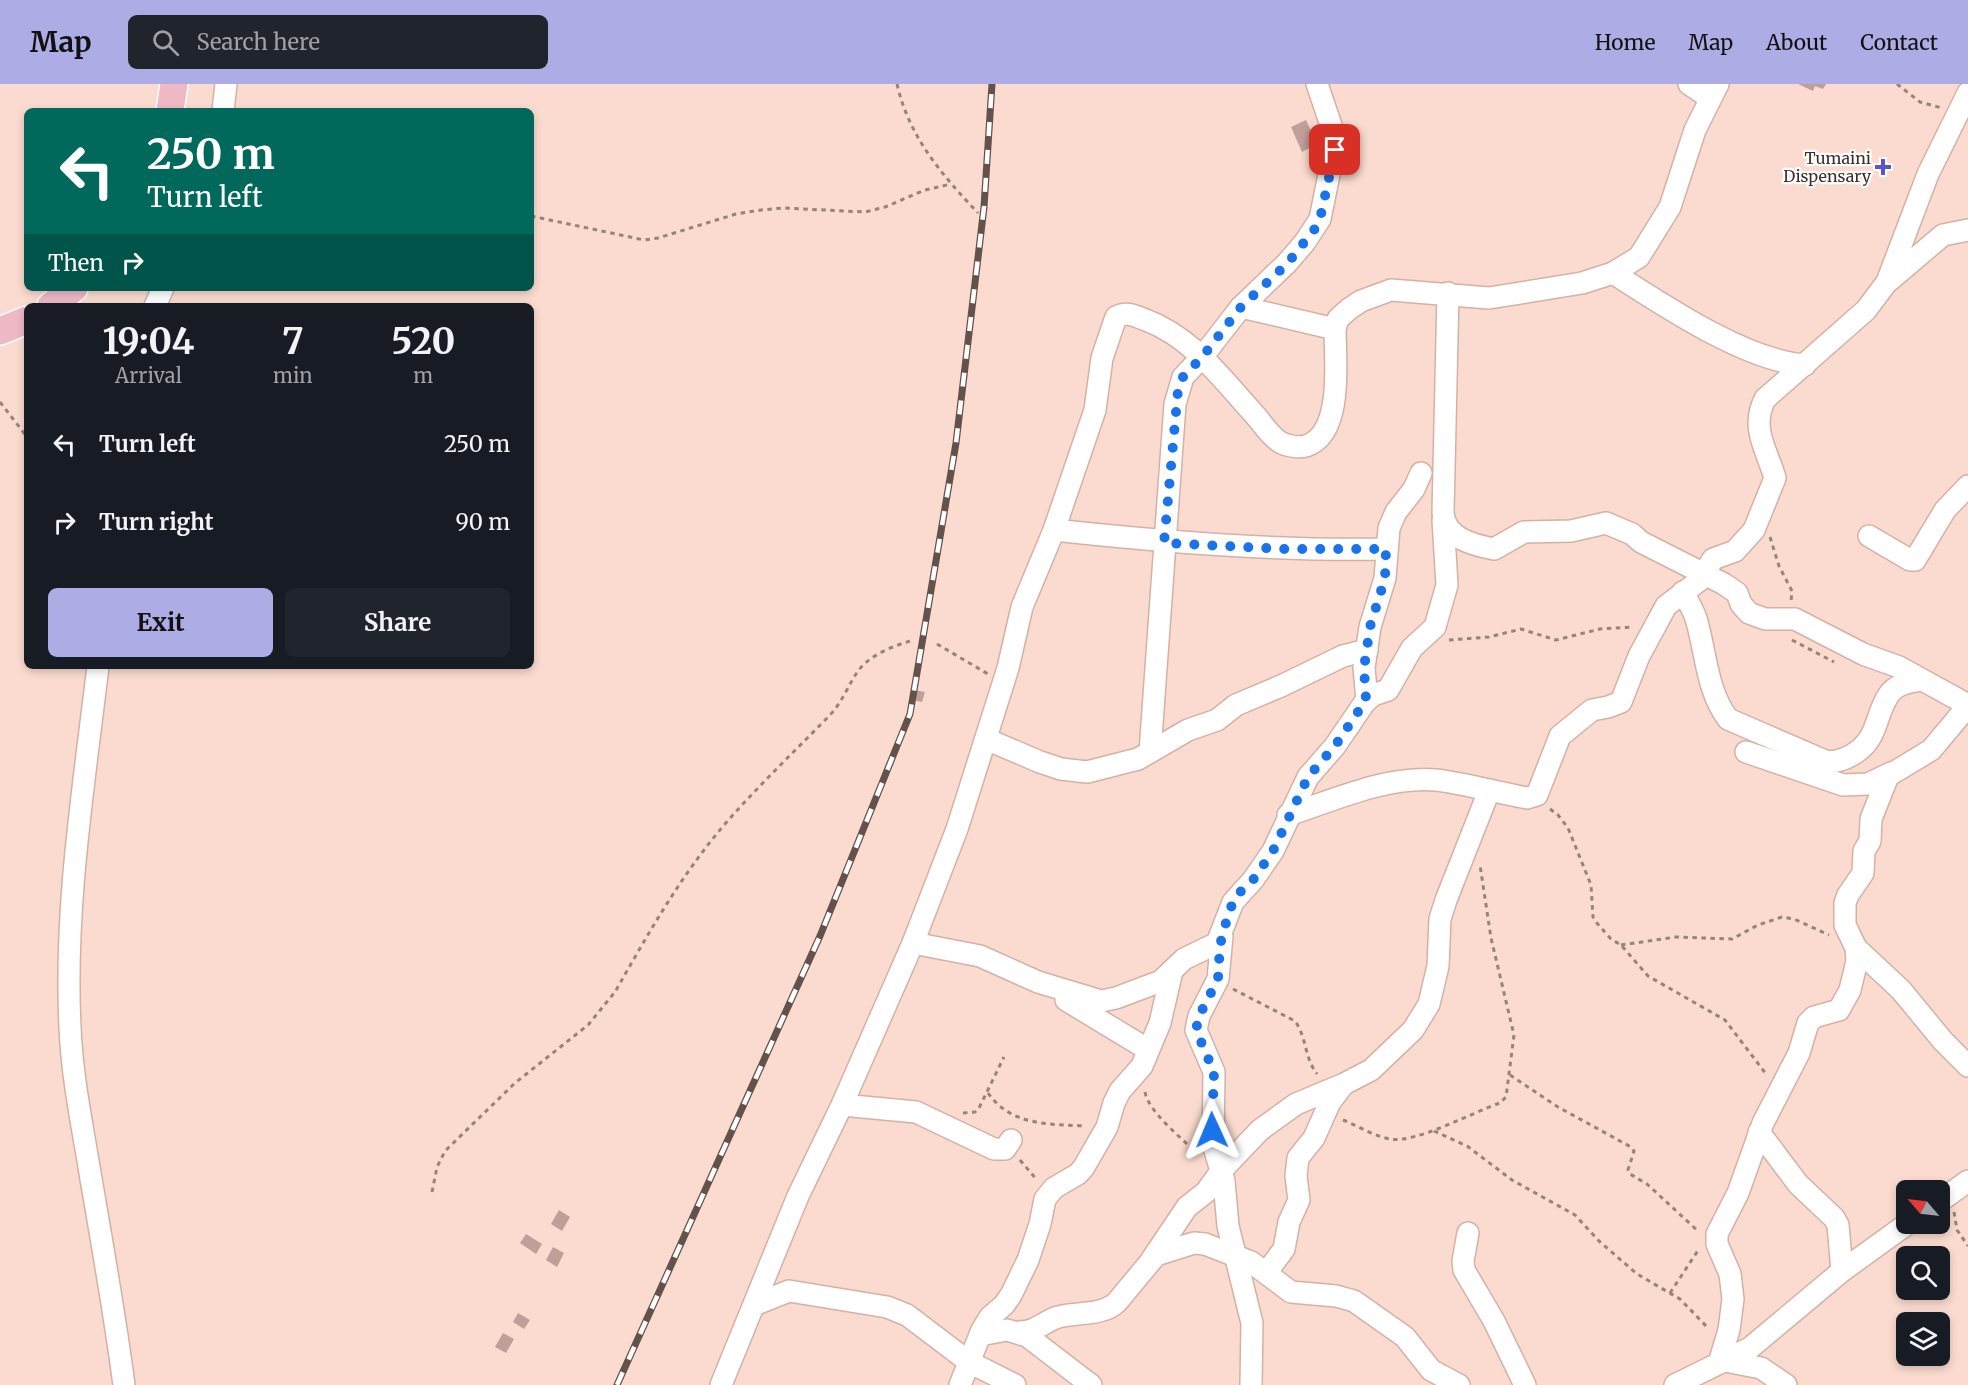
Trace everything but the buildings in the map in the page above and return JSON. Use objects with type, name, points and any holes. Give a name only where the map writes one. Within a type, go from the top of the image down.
[{"type":"main road","points":[[170,108],[174,84]]},
{"type":"main road","points":[[55,303],[70,291]]},
{"type":"main road","points":[[0,331],[24,321]]},
{"type":"street","points":[[223,108],[226,84]]},
{"type":"street","points":[[1150,752],[1164,543],[1178,390],[1183,377],[1203,356],[1241,307],[1287,264],[1320,219],[1336,140],[1317,84]]},
{"type":"street","points":[[721,1385],[798,1196],[842,1105],[913,943],[957,829],[986,739],[1022,607],[1054,530],[1095,410],[1102,358],[1116,317],[1128,313],[1159,325],[1203,356],[1279,441],[1304,447],[1314,442],[1323,433],[1330,416],[1336,390],[1335,329],[1338,319],[1361,301],[1392,290],[1489,298],[1582,283],[1613,273],[1639,257],[1663,221],[1674,196],[1695,130],[1714,91],[1689,84]]},
{"type":"street","points":[[1887,282],[1928,174],[1965,98]]},
{"type":"street","points":[[1288,815],[1375,786],[1404,782],[1437,780],[1534,798],[1538,794],[1560,736],[1592,710],[1621,702],[1639,656],[1666,606],[1701,580],[1715,557],[1737,550],[1754,530],[1775,478],[1759,436],[1760,412],[1766,399],[1866,310],[1887,282],[1943,235],[1968,230]]},
{"type":"street","points":[[1613,273],[1665,306],[1726,339],[1767,358],[1805,365]]},
{"type":"street","points":[[1251,1385],[1252,1323],[1228,1226],[1220,1172],[1213,1144],[1214,1072],[1196,1030],[1199,1016],[1216,985],[1220,968],[1222,936],[1233,902],[1253,880],[1273,851],[1288,815],[1308,777],[1335,746],[1366,700],[1388,690],[1412,648],[1436,624],[1447,585],[1443,519],[1448,293]]},
{"type":"street","points":[[1241,307],[1335,329]]},
{"type":"street","points":[[1366,700],[1363,675],[1370,627],[1385,578],[1386,549],[1391,522],[1414,489],[1421,473]]},
{"type":"street","points":[[1869,536],[1910,560],[1915,560],[1945,510],[1968,486]]},
{"type":"street","points":[[1443,519],[1462,540],[1494,549],[1524,532],[1571,531],[1593,524],[1611,524],[1735,591],[1741,604],[1749,612],[1765,619],[1796,619],[1968,705],[1931,750],[1868,784],[1843,785],[1746,752]]},
{"type":"street","points":[[1054,530],[1164,543],[1284,549],[1386,549]]},
{"type":"street","points":[[1683,592],[1696,619],[1711,683],[1726,716],[1746,729],[1825,761],[1837,761],[1861,749],[1871,736],[1888,695],[1897,687],[1921,680]]},
{"type":"street","points":[[986,739],[1040,762],[1079,772],[1132,761],[1188,730],[1217,720],[1236,705],[1281,687],[1343,656],[1367,650]]},
{"type":"street","points":[[98,669],[74,877],[70,1028],[78,1109],[124,1385]]},
{"type":"street","points":[[1891,773],[1871,819],[1870,840],[1864,851],[1863,873],[1845,903],[1845,925],[1856,948],[1900,990],[1935,1032],[1968,1066]]},
{"type":"street","points":[[981,1335],[999,1330],[1033,1331],[1056,1318],[1104,1310],[1113,1306],[1152,1259],[1187,1207],[1206,1192],[1220,1172],[1260,1130],[1296,1104],[1338,1087],[1371,1070],[1413,1030],[1425,1013],[1438,966],[1440,919],[1489,791]]},
{"type":"street","points":[[913,943],[980,956],[1038,982],[1101,1001],[1161,981],[1184,959],[1217,943],[1222,936]]},
{"type":"street","points":[[1723,1356],[1733,1314],[1733,1299],[1730,1274],[1717,1244],[1717,1234],[1738,1194],[1759,1132],[1799,1053],[1811,1019],[1839,1010],[1850,990],[1857,961],[1856,948]]},
{"type":"street","points":[[960,1385],[990,1317],[1004,1305],[1011,1295],[1028,1260],[1041,1224],[1045,1199],[1054,1188],[1078,1174],[1084,1167],[1107,1127],[1120,1092],[1144,1057],[1160,1023],[1172,971]]},
{"type":"street","points":[[1038,982],[1144,1057]]},
{"type":"street","points":[[1266,1274],[1284,1249],[1289,1222],[1299,1200],[1296,1176],[1298,1158],[1314,1138],[1338,1087]]},
{"type":"street","points":[[842,1105],[916,1113],[994,1149],[1005,1149],[1011,1140]]},
{"type":"street","points":[[1759,1132],[1798,1184],[1834,1218],[1838,1225],[1842,1271]]},
{"type":"street","points":[[1675,1385],[1723,1356],[1750,1348],[1842,1271],[1896,1232]]},
{"type":"street","points":[[1468,1233],[1463,1262],[1464,1270],[1494,1321],[1525,1385]]},
{"type":"street","points":[[1152,1259],[1161,1252],[1194,1244],[1205,1244],[1251,1263],[1291,1292],[1336,1296],[1354,1301],[1405,1337],[1431,1370],[1459,1385]]},
{"type":"street","points":[[754,1305],[789,1291],[887,1307],[907,1315],[969,1362],[1015,1385]]},
{"type":"street","points":[[1020,1332],[1091,1385]]},
{"type":"street","points":[[1723,1356],[1761,1368],[1786,1385]]},
{"type":"path","points":[[897,84],[905,113],[915,135],[951,184],[978,213]]},
{"type":"path","points":[[1897,84],[1913,98],[1933,107],[1941,108],[1965,98]]},
{"type":"path","points":[[534,217],[644,240],[658,238],[736,214],[761,210],[783,208],[865,212],[885,207],[925,190],[951,184]]},
{"type":"path","points":[[0,402],[24,433]]},
{"type":"path","points":[[1761,516],[1779,566],[1792,591],[1785,619]]},
{"type":"path","points":[[1441,642],[1489,637],[1521,629],[1556,640],[1600,629],[1632,627],[1658,621]]},
{"type":"path","points":[[432,1192],[437,1167],[445,1151],[515,1083],[588,1025],[604,1007],[615,993],[669,898],[723,826],[773,771],[834,711],[856,674],[866,662],[892,646],[910,641]]},
{"type":"path","points":[[937,644],[1002,683]]},
{"type":"path","points":[[1534,798],[1563,820],[1591,885],[1593,916],[1611,939],[1621,945],[1648,976],[1725,1020],[1761,1065],[1767,1076]]},
{"type":"path","points":[[1324,1113],[1390,1139],[1403,1140],[1503,1101],[1508,1092],[1514,1027],[1491,938],[1480,863],[1467,846]]},
{"type":"path","points":[[1621,945],[1676,937],[1732,939],[1758,925],[1786,917],[1856,948]]},
{"type":"path","points":[[1220,968],[1225,982],[1236,991],[1295,1021],[1301,1030],[1307,1059],[1318,1076],[1338,1087]]},
{"type":"path","points":[[962,1113],[975,1112],[988,1093],[1004,1057]]},
{"type":"path","points":[[1144,1057],[1149,1105],[1183,1141],[1220,1172]]},
{"type":"path","points":[[1510,1075],[1558,1107],[1632,1147],[1634,1151],[1628,1172],[1647,1184],[1688,1219],[1699,1231],[1701,1237]]},
{"type":"path","points":[[988,1093],[1003,1110],[1026,1121],[1107,1127]]},
{"type":"path","points":[[1433,1130],[1467,1146],[1512,1180],[1575,1215],[1599,1241],[1637,1274],[1670,1293],[1723,1356]]},
{"type":"path","points":[[1954,1191],[1954,1218],[1957,1230],[1968,1246]]},
{"type":"path","points":[[1670,1293],[1701,1243]]},
{"type":"railway","points":[[617,1385],[820,936],[910,714],[956,443],[984,207],[992,84]]},
{"type":"place","name":"Tumaini Dispensary","points":[[1883,167]]},
{"type":"route","points":[[1212,1130],[1214,1072],[1196,1030],[1199,1016],[1218,979],[1220,945],[1228,915],[1235,897],[1253,880],[1273,851],[1288,815],[1308,777],[1335,746],[1366,700],[1363,675],[1370,627],[1385,578],[1386,549],[1313,547],[1284,549],[1164,543],[1175,404],[1183,377],[1203,356],[1241,307],[1287,264],[1314,230],[1320,219],[1335,150]]}]
